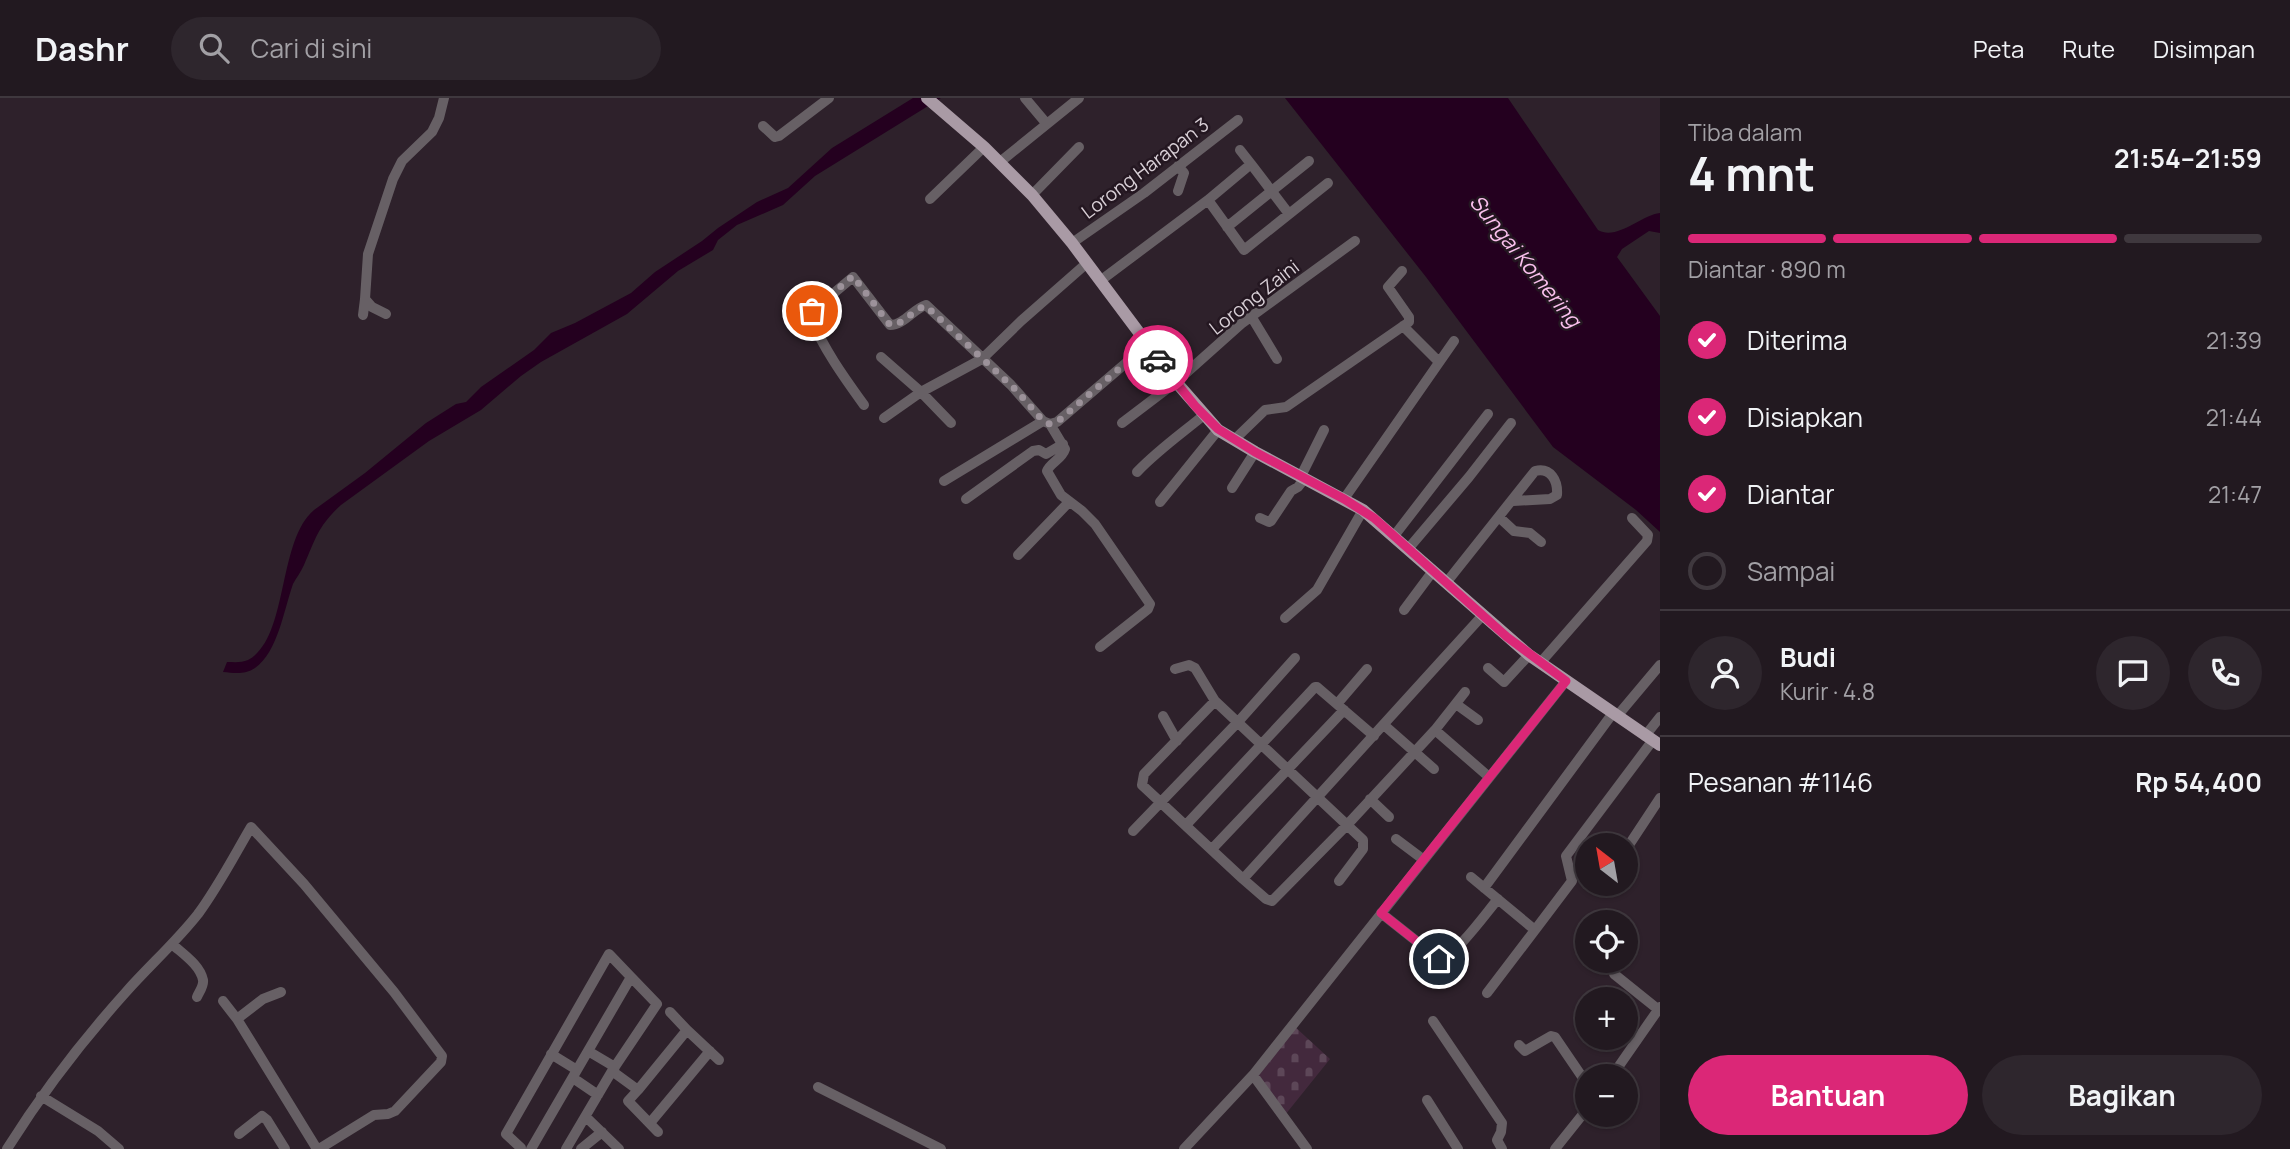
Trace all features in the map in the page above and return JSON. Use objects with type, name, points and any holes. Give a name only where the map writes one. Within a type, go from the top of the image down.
[{"type":"main road","points":[[927,98],[1000,162],[1032,195],[1072,243],[1176,383],[1218,429],[1363,510],[1529,655],[1655,741]]},
{"type":"street","points":[[363,315],[368,254],[393,179],[402,161],[432,132],[444,98]]},
{"type":"street","points":[[763,126],[774,136],[779,136],[829,98]]},
{"type":"street","points":[[1026,98],[1046,123]]},
{"type":"street","points":[[1000,162],[1079,98]]},
{"type":"street","name":"Lorong Harapan 3","points":[[1072,243],[1144,193],[1238,120]]},
{"type":"street","points":[[1032,195],[1079,147]]},
{"type":"street","points":[[930,199],[984,148]]},
{"type":"street","points":[[1240,150],[1289,214]]},
{"type":"street","points":[[1227,227],[1309,161]]},
{"type":"street","points":[[1100,281],[1208,200],[1251,164]]},
{"type":"street","points":[[1178,166],[1184,173],[1178,191]]},
{"type":"street","points":[[1208,200],[1245,250],[1328,183]]},
{"type":"street","name":"Lorong Zaini","points":[[1122,423],[1176,383],[1251,316],[1355,241]]},
{"type":"street","points":[[884,418],[921,392],[982,359],[1087,263]]},
{"type":"street","points":[[1402,271],[1388,287],[1409,317],[1409,332],[1439,362]]},
{"type":"street","points":[[864,405],[833,362],[817,335],[809,314],[853,276],[890,325],[896,325],[920,307],[926,306],[1016,390],[1063,444],[1064,454],[1046,470],[1061,495],[1082,510],[1095,524],[1150,604],[1148,609],[1100,647]]},
{"type":"street","points":[[365,299],[372,307],[386,314]]},
{"type":"street","points":[[1251,316],[1277,359]]},
{"type":"street","points":[[1234,440],[1263,411],[1286,407],[1409,332]]},
{"type":"street","points":[[1344,499],[1454,341]]},
{"type":"street","points":[[944,481],[1046,422],[1057,422],[1147,345]]},
{"type":"street","points":[[881,357],[951,423]]},
{"type":"street","points":[[1394,536],[1488,414]]},
{"type":"street","points":[[1137,472],[1159,449],[1204,415]]},
{"type":"street","points":[[1408,549],[1511,423]]},
{"type":"street","points":[[1160,502],[1218,429]]},
{"type":"street","points":[[1260,518],[1271,521],[1290,491],[1298,487],[1324,430]]},
{"type":"street","points":[[966,499],[1033,451],[1039,450],[1046,454],[1063,444]]},
{"type":"street","points":[[1232,488],[1255,452]]},
{"type":"street","points":[[1446,583],[1537,470],[1549,472],[1556,482],[1557,495],[1550,499],[1513,501]]},
{"type":"street","points":[[1018,555],[1069,502]]},
{"type":"street","points":[[1285,618],[1317,590],[1363,510]]},
{"type":"street","points":[[1499,517],[1514,531],[1530,533],[1541,542]]},
{"type":"street","points":[[1541,663],[1647,541],[1648,536],[1632,518]]},
{"type":"street","points":[[1404,610],[1433,571]]},
{"type":"street","points":[[1243,879],[1482,616]]},
{"type":"street","points":[[1488,668],[1504,682],[1529,655]]},
{"type":"street","points":[[1133,831],[1238,722],[1295,658]]},
{"type":"street","points":[[1175,669],[1189,664],[1195,668],[1215,701],[1363,840],[1364,846],[1339,881]]},
{"type":"street","points":[[1484,888],[1616,714],[1660,665]]},
{"type":"street","points":[[1212,849],[1288,770],[1341,707],[1367,670]]},
{"type":"street","points":[[1184,1149],[1253,1075],[1566,681]]},
{"type":"street","points":[[1186,825],[1315,687],[1374,736]]},
{"type":"street","points":[[1215,701],[1142,779],[1142,785],[1269,901],[1275,900],[1347,825],[1435,730],[1465,692]]},
{"type":"street","points":[[1456,704],[1478,720]]},
{"type":"street","points":[[1163,716],[1177,741]]},
{"type":"street","points":[[1487,993],[1572,881],[1566,856],[1655,741],[1660,717]]},
{"type":"street","points":[[1384,725],[1434,769]]},
{"type":"street","points":[[1435,730],[1489,777]]},
{"type":"street","points":[[1637,833],[1660,798]]},
{"type":"street","points":[[1370,799],[1389,817]]},
{"type":"street","points":[[7,1149],[41,1096],[116,1003],[172,944],[209,898],[251,827],[316,898],[394,992],[440,1053],[441,1062],[395,1111],[374,1115],[318,1149],[223,1001]]},
{"type":"street","points":[[1396,839],[1424,860]]},
{"type":"street","points":[[1471,877],[1535,930]]},
{"type":"street","points":[[1381,913],[1439,959],[1446,958],[1455,951],[1498,899]]},
{"type":"street","points":[[172,944],[190,960],[203,980],[197,997]]},
{"type":"street","points":[[566,1149],[657,1004],[631,976],[609,954],[506,1134],[523,1149],[575,1074],[631,976]]},
{"type":"street","points":[[1614,974],[1659,1009],[1620,1064]]},
{"type":"street","points":[[237,1019],[260,1001],[281,992]]},
{"type":"street","points":[[670,1012],[719,1060]]},
{"type":"street","points":[[1433,1021],[1502,1123],[1497,1140],[1502,1149]]},
{"type":"street","points":[[658,1132],[628,1101],[687,1030]]},
{"type":"street","points":[[1519,1045],[1525,1051],[1551,1036],[1555,1037],[1575,1066]]},
{"type":"street","points":[[588,1051],[638,1090]]},
{"type":"street","points":[[650,1123],[710,1051]]},
{"type":"street","points":[[551,1054],[598,1096]]},
{"type":"street","points":[[1253,1075],[1307,1149]]},
{"type":"street","points":[[818,1087],[941,1149]]},
{"type":"street","points":[[41,1096],[98,1131],[119,1149]]},
{"type":"street","points":[[1427,1100],[1458,1149]]},
{"type":"street","points":[[239,1134],[262,1116],[285,1149]]},
{"type":"street","points":[[586,1117],[619,1149]]},
{"type":"street","points":[[1556,1149],[1575,1124]]},
{"type":"street","points":[[581,1149],[602,1132]]},
{"type":"green space","points":[[1294,1026],[1330,1059],[1285,1115],[1257,1074]]},
{"type":"water","points":[[913,98],[941,98],[815,176],[783,205],[737,225],[718,240],[713,250],[678,271],[627,314],[541,362],[481,410],[429,441],[341,505],[322,526],[293,584],[275,641],[263,661],[247,672],[223,672],[227,662],[248,660],[261,649],[277,611],[294,543],[302,524],[314,510],[426,423],[456,404],[466,402],[481,387],[534,350],[551,333],[631,293],[655,272],[718,228],[757,202],[788,188],[832,148]]},
{"type":"water","name":"Sungai Komering","points":[[1285,98],[1508,98],[1598,230],[1605,233],[1621,230],[1660,213],[1660,233],[1649,231],[1622,249],[1617,257],[1660,316],[1660,532],[1636,510],[1553,447],[1426,277]]},
{"type":"way so far","points":[[812,311],[853,276],[890,325],[896,325],[924,305],[1016,390],[1044,422],[1050,424],[1057,422],[1147,345],[1158,360]]},
{"type":"route","points":[[1158,360],[1196,407],[1218,429],[1363,510],[1482,616],[1566,681],[1381,913],[1439,959]]}]
